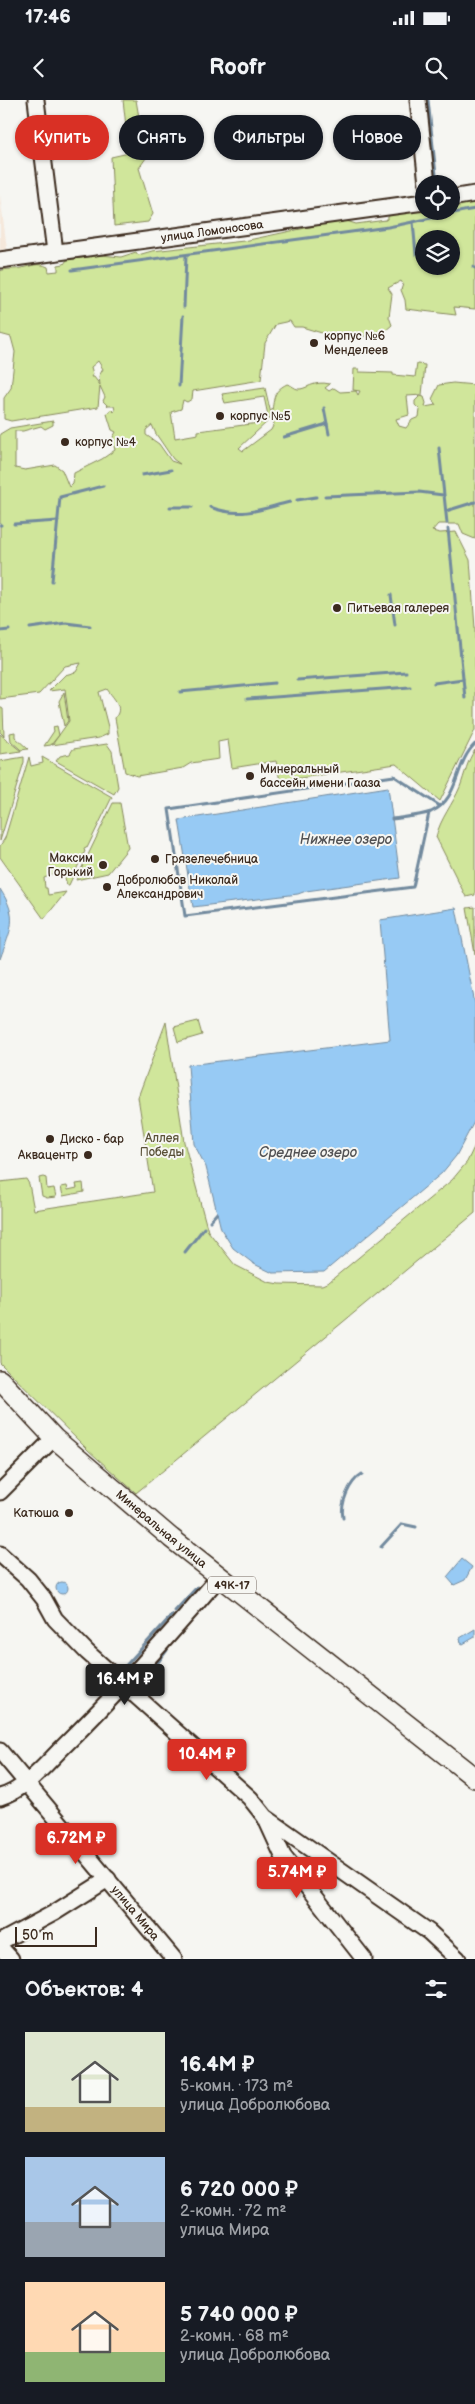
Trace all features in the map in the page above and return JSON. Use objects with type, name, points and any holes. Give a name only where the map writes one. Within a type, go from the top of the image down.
[{"type":"main road","name":"Минеральная улица","points":[[0,1380],[54,1438],[171,1538],[475,1778]]},
{"type":"street","points":[[36,100],[55,252]]},
{"type":"street","points":[[418,100],[426,175]]},
{"type":"street","points":[[460,196],[475,194]]},
{"type":"street","name":"улица Ломоносова","points":[[0,260],[415,203]]},
{"type":"street","points":[[0,1492],[54,1438]]},
{"type":"street","points":[[0,1554],[28,1579],[44,1598],[55,1619],[123,1686],[250,1798],[265,1817],[283,1856],[364,1959]]},
{"type":"street","points":[[0,1797],[10,1794],[26,1783],[123,1686],[220,1576]]},
{"type":"street","name":"улица Мира","points":[[0,1751],[174,1959]]},
{"type":"street","points":[[265,1817],[429,1932],[458,1959]]},
{"type":"street","points":[[0,1942],[54,1913],[108,1880]]},
{"type":"street","points":[[0,1947],[10,1959]]},
{"type":"shaded area","points":[[0,195],[7,249],[0,250]]},
{"type":"green space","points":[[123,100],[136,100],[139,115],[125,115]]},
{"type":"green space","points":[[119,155],[119,160],[145,160],[139,168],[153,214],[148,222],[114,226],[111,157]]},
{"type":"green space","points":[[475,202],[475,309],[454,307],[456,315],[406,309],[401,290],[403,284],[401,281],[388,288],[392,294],[389,317],[392,325],[384,332],[378,331],[374,336],[351,333],[325,334],[302,327],[294,327],[290,321],[276,324],[265,343],[261,380],[193,391],[192,399],[187,402],[183,400],[181,409],[171,412],[175,438],[198,434],[198,431],[267,422],[239,448],[243,451],[271,430],[274,424],[271,415],[269,420],[264,397],[225,403],[222,394],[265,388],[271,414],[276,393],[287,384],[301,389],[324,383],[330,384],[325,388],[329,391],[334,388],[340,392],[356,391],[358,395],[360,391],[353,390],[354,369],[359,369],[359,372],[393,373],[393,375],[415,377],[417,364],[425,365],[422,395],[407,396],[409,415],[396,419],[399,426],[406,428],[412,420],[419,417],[420,410],[415,405],[415,401],[420,396],[424,397],[425,407],[436,405],[432,399],[439,385],[453,383],[475,385],[475,539],[463,534],[459,524],[438,524],[432,531],[440,533],[456,532],[470,560],[475,628],[475,730],[440,801],[396,764],[280,781],[276,761],[232,768],[228,740],[218,742],[219,759],[191,763],[183,768],[137,776],[125,772],[115,718],[119,710],[107,689],[99,692],[108,734],[99,738],[52,745],[69,721],[65,689],[49,691],[65,675],[76,672],[81,663],[65,666],[39,694],[0,699],[0,434],[10,428],[53,421],[53,425],[45,429],[41,426],[23,431],[15,431],[15,468],[25,470],[55,465],[62,470],[69,487],[73,483],[74,473],[115,450],[112,439],[116,432],[112,430],[107,414],[111,409],[114,412],[115,410],[114,406],[108,406],[103,401],[105,397],[100,386],[98,407],[11,421],[4,419],[4,398],[11,388],[15,352],[11,337],[0,334],[0,271],[38,265],[48,267],[49,272],[58,271],[58,265],[64,264],[67,260],[101,255],[121,257],[136,252],[138,255],[152,251],[244,241],[343,220],[356,224],[386,220],[393,211],[415,211],[415,220],[460,220],[460,204]],"holes":[[[98,361],[103,369],[99,376],[100,385],[94,377],[91,377],[93,374],[91,367]],[[152,425],[173,459],[180,464],[171,461],[159,444],[146,435],[146,430]]]},
{"type":"green space","points":[[64,692],[68,721],[64,726],[59,701]]},
{"type":"green space","points":[[0,707],[3,709],[4,736],[0,732]]},
{"type":"green space","points":[[57,726],[59,735],[51,745],[44,746],[54,731],[53,727]]},
{"type":"green space","points":[[15,732],[15,737],[28,749],[21,750],[11,741],[10,733]]},
{"type":"green space","points":[[0,734],[21,751],[0,754]]},
{"type":"green space","points":[[107,744],[112,751],[118,787],[114,794],[56,761],[60,756],[70,754],[73,749]]},
{"type":"green space","points":[[475,750],[475,895],[466,897],[436,837],[440,824],[460,787],[468,763]]},
{"type":"green space","points":[[24,757],[24,762],[0,841],[0,761]]},
{"type":"green space","points":[[29,757],[31,766],[43,763],[42,757],[112,797],[87,848],[85,847],[85,851],[69,885],[67,885],[64,874],[54,874],[44,878],[48,895],[66,892],[44,919],[0,857],[0,846],[5,838]]},
{"type":"green space","points":[[113,803],[120,803],[128,848],[108,873],[76,880]]},
{"type":"green space","points":[[475,907],[475,954],[467,908]]},
{"type":"green space","points":[[198,1021],[202,1035],[178,1042],[174,1027]]},
{"type":"green space","name":"Аллея Победы","points":[[166,1022],[184,1142],[206,1224],[208,1231],[235,1265],[268,1282],[279,1284],[322,1285],[329,1282],[452,1180],[467,1162],[475,1145],[475,1213],[136,1493],[89,1451],[0,1363],[0,1182],[26,1179],[29,1184],[34,1210],[153,1192],[138,1097]]},
{"type":"green space","points":[[39,1178],[46,1178],[47,1189],[54,1188],[56,1197],[47,1198],[42,1196]]},
{"type":"green space","points":[[83,1183],[84,1192],[63,1196],[61,1187],[67,1186],[68,1190],[77,1188],[76,1184]]},
{"type":"water","name":"Нижнее озеро","points":[[388,787],[400,878],[306,891],[298,894],[193,907],[179,820]]},
{"type":"water","points":[[0,889],[10,908],[11,924],[0,959]]},
{"type":"water","name":"Среднее озеро","points":[[456,908],[475,1004],[475,1120],[456,1156],[442,1173],[324,1272],[273,1273],[254,1264],[233,1248],[221,1229],[206,1167],[194,1144],[188,1065],[390,1040],[380,920]]},
{"type":"water","points":[[462,1559],[472,1567],[465,1580],[454,1585],[447,1577]]},
{"type":"water","points":[[60,1582],[64,1582],[68,1588],[64,1594],[60,1594],[56,1590],[56,1586]]},
{"type":"water","points":[[475,1629],[475,1637],[463,1644],[461,1643],[460,1638]]},
{"type":"waterway","points":[[428,100],[436,175]]},
{"type":"waterway","points":[[72,270],[388,227],[475,209]]},
{"type":"waterway","points":[[413,222],[415,243]]},
{"type":"waterway","points":[[184,307],[186,256]]},
{"type":"waterway","points":[[179,386],[183,316]]},
{"type":"waterway","points":[[324,408],[329,434]]},
{"type":"waterway","points":[[284,437],[327,424]]},
{"type":"waterway","points":[[439,448],[447,523]]},
{"type":"waterway","points":[[142,475],[171,470]]},
{"type":"waterway","points":[[52,581],[60,497],[103,486]]},
{"type":"waterway","points":[[325,496],[419,492],[443,495]]},
{"type":"waterway","points":[[297,500],[316,497]]},
{"type":"waterway","points":[[210,507],[221,511],[241,513],[290,502]]},
{"type":"waterway","points":[[446,511],[475,502]]},
{"type":"waterway","points":[[170,507],[192,507]]},
{"type":"waterway","points":[[14,524],[58,521]]},
{"type":"waterway","points":[[448,529],[465,698]]},
{"type":"waterway","points":[[391,595],[395,625]]},
{"type":"waterway","points":[[30,628],[66,623],[90,626]]},
{"type":"waterway","points":[[0,631],[9,630]]},
{"type":"waterway","points":[[297,680],[406,672]]},
{"type":"waterway","points":[[434,683],[463,679]]},
{"type":"waterway","points":[[180,692],[275,683]]},
{"type":"waterway","points":[[247,699],[410,687]]},
{"type":"waterway","points":[[392,819],[431,812],[440,806],[447,799],[463,761],[475,744]]},
{"type":"waterway","points":[[429,813],[413,887],[185,916],[169,809],[394,776],[440,806]]},
{"type":"waterway","points":[[210,1221],[217,1213]]},
{"type":"waterway","points":[[185,1252],[204,1228]]},
{"type":"waterway","points":[[343,1518],[342,1512],[346,1494],[353,1482],[362,1474]]},
{"type":"waterway","points":[[381,1547],[402,1524],[416,1527]]},
{"type":"waterway","points":[[175,1611],[197,1587]]},
{"type":"waterway","points":[[119,1673],[172,1615]]},
{"type":"waterway","points":[[142,1684],[167,1650]]},
{"type":"place","name":"корпус №6 Менделеев","points":[[314,343]]},
{"type":"place","name":"корпус №5","points":[[220,416]]},
{"type":"place","name":"корпус №4","points":[[65,442]]},
{"type":"place","name":"Питьевая галерея","points":[[337,608]]},
{"type":"place","name":"Минеральный бассейн имени Гааза","points":[[250,776]]},
{"type":"place","name":"Грязелечебница","points":[[155,859]]},
{"type":"place","name":"Максим Горький","points":[[103,865]]},
{"type":"place","name":"Добролюбов Николай Александрович","points":[[107,887]]},
{"type":"place","name":"Диско - бар","points":[[50,1139]]},
{"type":"place","name":"Аквацентр","points":[[88,1155]]},
{"type":"place","name":"Катюша","points":[[69,1513]]}]
